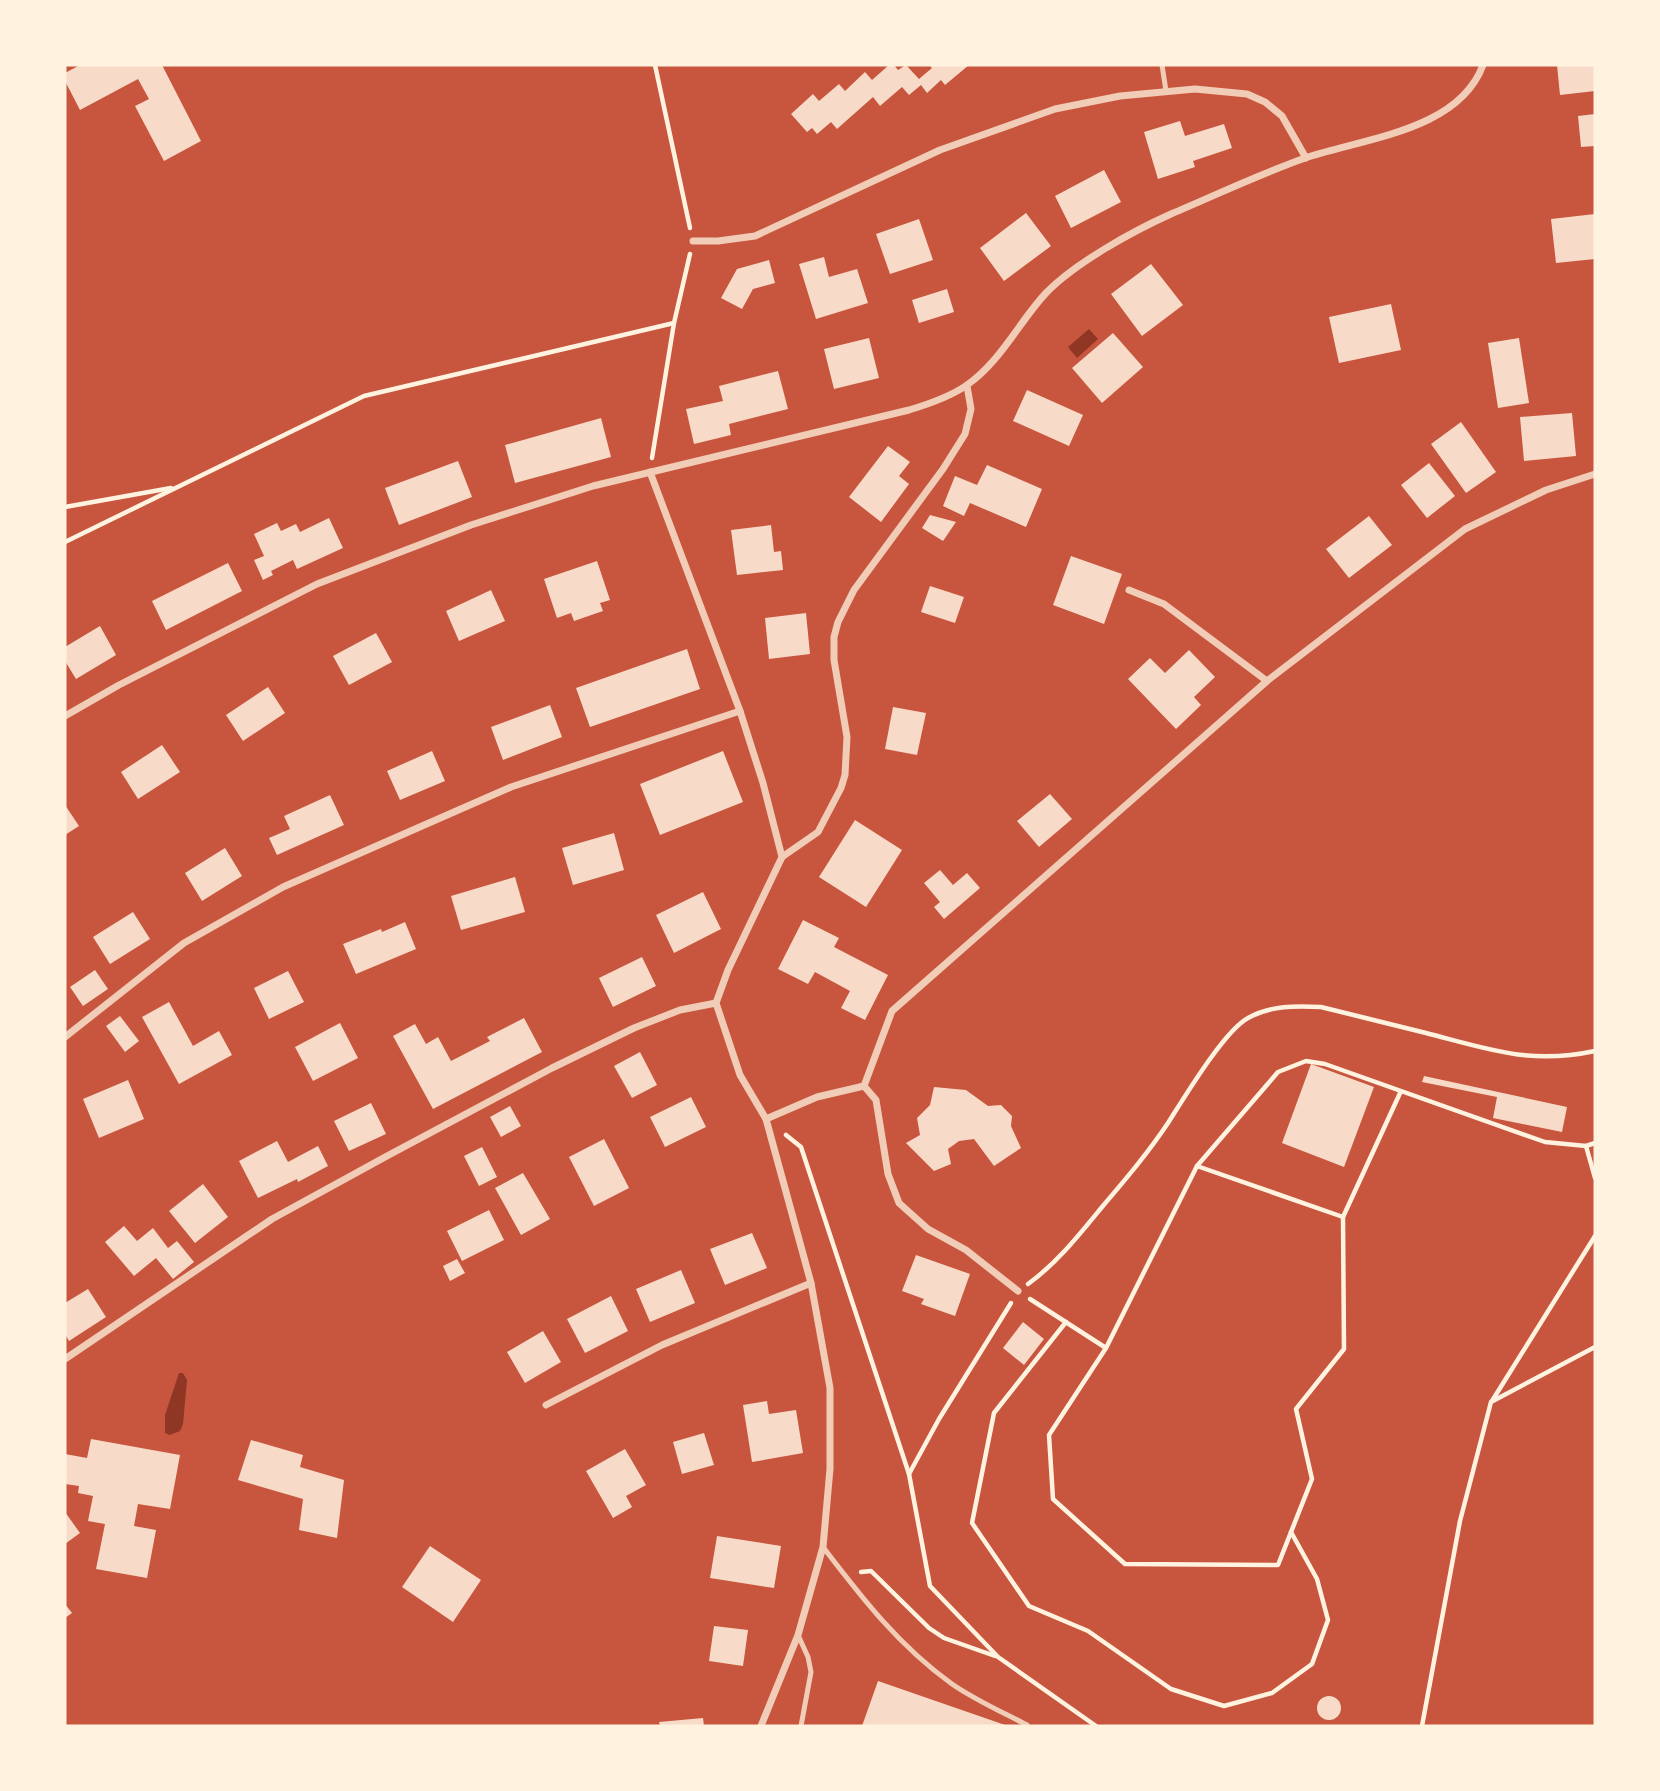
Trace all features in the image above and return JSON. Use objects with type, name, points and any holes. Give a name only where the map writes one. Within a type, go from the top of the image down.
[{"type":"street","points":[[65,716],[118,685],[317,584],[471,525],[593,486],[909,410],[944,398],[967,386],[993,362],[1047,292],[1091,257],[1167,216],[1306,158],[1400,132],[1432,118],[1469,91],[1483,65]]},
{"type":"street","points":[[693,241],[755,236],[940,150],[1055,109],[1120,96],[1220,89],[1247,94],[1265,102],[1282,117],[1306,158]]},
{"type":"street","points":[[761,1726],[798,1635],[823,1547],[830,1469],[830,1388],[811,1283],[766,1119],[740,1075],[716,1003],[728,970],[782,857],[818,832],[835,801],[845,775],[846,737],[834,660],[834,637],[838,622],[854,590],[943,469],[965,434],[971,409],[967,386]]},
{"type":"street","points":[[650,472],[740,710],[782,857]]},
{"type":"street","points":[[864,1086],[892,1011],[1267,681],[1465,529],[1546,490],[1595,474]]},
{"type":"street","points":[[1129,590],[1164,604],[1267,681]]},
{"type":"street","points":[[65,1037],[184,943],[283,887],[511,787],[740,710]]},
{"type":"street","points":[[65,1359],[272,1219],[563,1062],[634,1028],[680,1010],[716,1003]]},
{"type":"street","points":[[766,1119],[817,1097],[864,1086]]},
{"type":"street","points":[[864,1086],[876,1101],[888,1174],[900,1203],[928,1229],[966,1250],[1018,1292]]},
{"type":"street","points":[[546,1405],[662,1345],[811,1283]]},
{"type":"lane","points":[[1162,65],[1166,91]]},
{"type":"lane","points":[[823,1547],[903,1645],[953,1685],[1027,1725]]},
{"type":"lane","points":[[798,1635],[811,1672],[801,1726]]},
{"type":"path","points":[[650,472],[674,323],[693,241],[655,65]]},
{"type":"path","points":[[65,542],[364,396],[674,323]]},
{"type":"path","points":[[65,507],[176,487]]},
{"type":"path","points":[[909,1474],[939,1419],[1018,1292],[1065,1252],[1131,1173],[1235,1028],[1248,1018],[1277,1008],[1321,1007],[1494,1051],[1549,1058],[1595,1051]]},
{"type":"path","points":[[1401,1091],[1343,1217],[1344,1349],[1296,1409],[1312,1479],[1278,1565],[1125,1563],[1053,1499],[1049,1435],[1106,1348],[1197,1166],[1278,1072],[1306,1061],[1325,1064],[1545,1142],[1586,1146],[1595,1143]]},
{"type":"path","points":[[766,1119],[801,1147],[909,1474],[930,1586],[998,1657],[1096,1726]]},
{"type":"path","points":[[1586,1146],[1595,1178]]},
{"type":"path","points":[[1197,1166],[1343,1217]]},
{"type":"path","points":[[1422,1726],[1460,1521],[1491,1402],[1595,1236]]},
{"type":"path","points":[[1018,1292],[1106,1348]]},
{"type":"path","points":[[1066,1322],[994,1412],[972,1523],[1029,1606],[1088,1631],[1171,1689],[1224,1706],[1272,1693],[1312,1664],[1328,1620],[1317,1579],[1291,1532]]},
{"type":"path","points":[[1491,1402],[1595,1347]]},
{"type":"path","points":[[843,1573],[871,1571],[929,1628],[944,1638],[998,1657]]},
{"type":"shaded area","points":[[1089,329],[1098,339],[1077,358],[1068,347]]},
{"type":"shaded area","points":[[179,1373],[183,1373],[187,1380],[183,1424],[180,1431],[170,1435],[165,1433],[165,1415]]},
{"type":"building","points":[[80,65],[162,65],[201,141],[164,161],[135,106],[149,99],[138,79],[80,110],[65,81],[65,73]]},
{"type":"building","points":[[889,65],[894,65],[898,70],[906,65],[919,79],[932,68],[929,65],[969,65],[945,85],[941,80],[927,93],[921,85],[909,95],[902,87],[880,106],[873,97],[837,129],[831,122],[817,134],[812,128],[807,132],[791,114],[813,94],[819,101],[839,84],[845,91],[865,72],[872,80]]},
{"type":"building","points":[[1557,65],[1595,65],[1595,91],[1560,95]]},
{"type":"building","points":[[1595,114],[1595,146],[1581,147],[1578,116]]},
{"type":"building","points":[[1180,121],[1185,136],[1224,124],[1232,148],[1193,161],[1195,167],[1158,179],[1144,132]]},
{"type":"building","points":[[1104,170],[1121,202],[1071,228],[1055,196]]},
{"type":"building","points":[[1026,213],[1051,246],[1004,281],[980,248]]},
{"type":"building","points":[[1595,214],[1595,259],[1556,263],[1551,219]]},
{"type":"building","points":[[919,219],[933,260],[890,274],[876,234]]},
{"type":"building","points":[[824,257],[829,277],[857,269],[868,303],[816,319],[799,264]]},
{"type":"building","points":[[769,260],[775,283],[753,289],[742,309],[721,298],[737,269]]},
{"type":"building","points":[[1151,264],[1183,305],[1142,336],[1111,294]]},
{"type":"building","points":[[947,289],[954,312],[919,323],[912,300]]},
{"type":"building","points":[[1391,304],[1401,350],[1339,363],[1329,317]]},
{"type":"building","points":[[1113,333],[1143,367],[1102,403],[1072,368]]},
{"type":"building","points":[[869,338],[879,378],[834,389],[824,349]]},
{"type":"building","points":[[1519,338],[1529,403],[1498,408],[1488,343]]},
{"type":"building","points":[[778,371],[788,409],[729,424],[731,435],[694,444],[686,409],[723,401],[719,386]]},
{"type":"building","points":[[1027,390],[1083,415],[1069,446],[1013,421]]},
{"type":"building","points":[[1572,413],[1576,456],[1524,461],[1520,417]]},
{"type":"building","points":[[601,418],[611,457],[515,483],[505,445]]},
{"type":"building","points":[[1461,422],[1496,472],[1466,493],[1431,444]]},
{"type":"building","points":[[888,446],[910,462],[899,476],[909,484],[881,522],[849,497]]},
{"type":"building","points":[[458,461],[472,497],[399,525],[385,488]]},
{"type":"building","points":[[1429,463],[1455,496],[1427,518],[1401,485]]},
{"type":"building","points":[[987,465],[1042,489],[1026,527],[970,503],[964,516],[943,506],[955,476],[977,485]]},
{"type":"building","points":[[930,515],[956,522],[943,541],[922,528]]},
{"type":"building","points":[[1369,516],[1392,545],[1349,578],[1326,549]]},
{"type":"building","points":[[329,518],[343,548],[297,569],[293,560],[271,571],[273,575],[263,580],[254,560],[264,556],[254,534],[277,523],[281,531],[296,524],[300,532]]},
{"type":"building","points":[[771,525],[774,552],[781,551],[783,570],[737,575],[731,530]]},
{"type":"building","points":[[1071,556],[1122,574],[1104,624],[1053,605]]},
{"type":"building","points":[[597,561],[610,600],[600,603],[603,611],[574,621],[571,613],[557,618],[544,579]]},
{"type":"building","points":[[228,563],[242,591],[166,630],[152,601]]},
{"type":"building","points":[[930,586],[964,597],[955,623],[921,612]]},
{"type":"building","points":[[491,590],[505,621],[459,641],[446,611]]},
{"type":"building","points":[[806,613],[810,654],[769,659],[765,618]]},
{"type":"building","points":[[100,626],[116,655],[76,679],[65,661],[65,647]]},
{"type":"building","points":[[376,633],[392,662],[349,685],[333,656]]},
{"type":"building","points":[[687,649],[700,689],[590,727],[576,688]]},
{"type":"building","points":[[1189,650],[1215,677],[1194,697],[1201,705],[1176,729],[1128,679],[1150,658],[1165,673]]},
{"type":"building","points":[[268,687],[285,713],[243,741],[226,715]]},
{"type":"building","points":[[550,705],[562,737],[503,760],[491,727]]},
{"type":"building","points":[[893,707],[926,713],[917,755],[885,749]]},
{"type":"building","points":[[162,745],[180,772],[138,799],[121,772]]},
{"type":"building","points":[[432,751],[445,781],[400,800],[387,771]]},
{"type":"building","points":[[723,751],[743,802],[660,835],[640,784]]},
{"type":"building","points":[[1050,794],[1072,819],[1039,847],[1017,821]]},
{"type":"building","points":[[330,795],[344,825],[277,855],[269,838],[290,829],[284,816]]},
{"type":"building","points":[[65,805],[79,826],[65,835]]},
{"type":"building","points":[[855,820],[902,850],[866,907],[819,877]]},
{"type":"building","points":[[614,833],[624,870],[573,885],[562,848]]},
{"type":"building","points":[[225,848],[242,876],[202,901],[185,873]]},
{"type":"building","points":[[940,870],[953,885],[967,873],[980,888],[944,919],[934,907],[940,902],[924,883]]},
{"type":"building","points":[[515,877],[525,912],[461,930],[451,896]]},
{"type":"building","points":[[703,892],[721,929],[674,953],[656,915]]},
{"type":"building","points":[[133,912],[150,939],[110,964],[93,937]]},
{"type":"building","points":[[803,920],[839,938],[834,947],[888,975],[865,1020],[841,1008],[850,991],[815,972],[808,984],[778,969]]},
{"type":"building","points":[[405,922],[416,949],[356,974],[343,944]]},
{"type":"building","points":[[642,957],[656,986],[613,1007],[599,978]]},
{"type":"building","points":[[95,970],[108,989],[83,1006],[70,987]]},
{"type":"building","points":[[288,971],[304,1002],[269,1019],[254,988]]},
{"type":"building","points":[[169,1002],[193,1046],[219,1031],[232,1055],[179,1084],[142,1017]]},
{"type":"building","points":[[120,1016],[139,1041],[125,1052],[106,1026]]},
{"type":"building","points":[[524,1018],[542,1052],[433,1109],[393,1036],[415,1024],[426,1044],[438,1037],[451,1061],[490,1041],[487,1037]]},
{"type":"building","points":[[340,1023],[358,1058],[313,1081],[295,1047]]},
{"type":"building","points":[[640,1052],[657,1085],[632,1098],[614,1066]]},
{"type":"building","points":[[1311,1064],[1374,1087],[1344,1167],[1282,1143]]},
{"type":"building","points":[[1424,1076],[1567,1107],[1562,1132],[1493,1118],[1497,1097],[1422,1082]]},
{"type":"building","points":[[128,1080],[144,1119],[99,1138],[83,1099]]},
{"type":"building","points":[[934,1087],[966,1090],[988,1106],[1001,1105],[1012,1116],[1011,1126],[1021,1148],[994,1166],[974,1139],[959,1141],[948,1149],[951,1164],[934,1171],[906,1143],[920,1135],[917,1118],[930,1105]]},
{"type":"building","points":[[691,1097],[706,1127],[665,1147],[650,1117]]},
{"type":"building","points":[[371,1103],[386,1134],[349,1151],[334,1121]]},
{"type":"building","points":[[510,1106],[521,1126],[501,1137],[490,1117]]},
{"type":"building","points":[[604,1139],[629,1188],[594,1206],[569,1157]]},
{"type":"building","points":[[277,1141],[288,1162],[318,1146],[328,1166],[258,1198],[239,1161]]},
{"type":"building","points":[[482,1147],[497,1177],[479,1186],[464,1156]]},
{"type":"building","points":[[523,1173],[550,1219],[521,1235],[495,1188]]},
{"type":"building","points":[[203,1184],[228,1217],[195,1243],[169,1211]]},
{"type":"building","points":[[489,1210],[504,1240],[462,1261],[447,1231]]},
{"type":"building","points":[[124,1226],[137,1241],[153,1228],[168,1248],[177,1241],[194,1262],[173,1279],[156,1258],[134,1276],[105,1242]]},
{"type":"building","points":[[752,1233],[767,1268],[725,1285],[710,1249]]},
{"type":"building","points":[[916,1255],[970,1274],[955,1316],[921,1304],[924,1299],[902,1291]]},
{"type":"building","points":[[457,1259],[465,1273],[450,1281],[443,1266]]},
{"type":"building","points":[[681,1270],[695,1303],[650,1322],[636,1289]]},
{"type":"building","points":[[88,1289],[106,1317],[69,1341],[65,1334],[65,1303]]},
{"type":"building","points":[[611,1296],[628,1331],[585,1353],[567,1319]]},
{"type":"building","points":[[1023,1322],[1044,1339],[1024,1365],[1003,1348]]},
{"type":"building","points":[[543,1331],[561,1362],[525,1383],[507,1352]]},
{"type":"building","points":[[767,1401],[769,1414],[796,1410],[803,1453],[752,1462],[743,1405]]},
{"type":"building","points":[[704,1433],[714,1465],[682,1474],[673,1442]]},
{"type":"building","points":[[91,1439],[180,1455],[170,1509],[138,1504],[134,1526],[156,1530],[147,1578],[96,1569],[105,1524],[88,1521],[93,1496],[78,1493],[79,1486],[65,1484],[65,1454],[87,1458]]},
{"type":"building","points":[[251,1440],[303,1455],[300,1467],[344,1480],[337,1538],[299,1530],[303,1499],[238,1480]]},
{"type":"building","points":[[625,1449],[646,1485],[626,1496],[632,1507],[613,1518],[586,1471]]},
{"type":"building","points":[[65,1512],[80,1533],[65,1544]]},
{"type":"building","points":[[717,1536],[781,1546],[774,1588],[710,1578]]},
{"type":"building","points":[[430,1546],[481,1580],[453,1622],[402,1587]]},
{"type":"building","points":[[65,1604],[72,1613],[65,1618]]},
{"type":"building","points":[[714,1626],[748,1630],[743,1666],[709,1661]]},
{"type":"building","points":[[878,1681],[1008,1726],[862,1726]]},
{"type":"building","points":[[1329,1696],[1338,1699],[1341,1708],[1338,1717],[1329,1720],[1320,1717],[1317,1708],[1320,1699]]},
{"type":"building","points":[[703,1718],[704,1726],[660,1726],[659,1722]]}]
